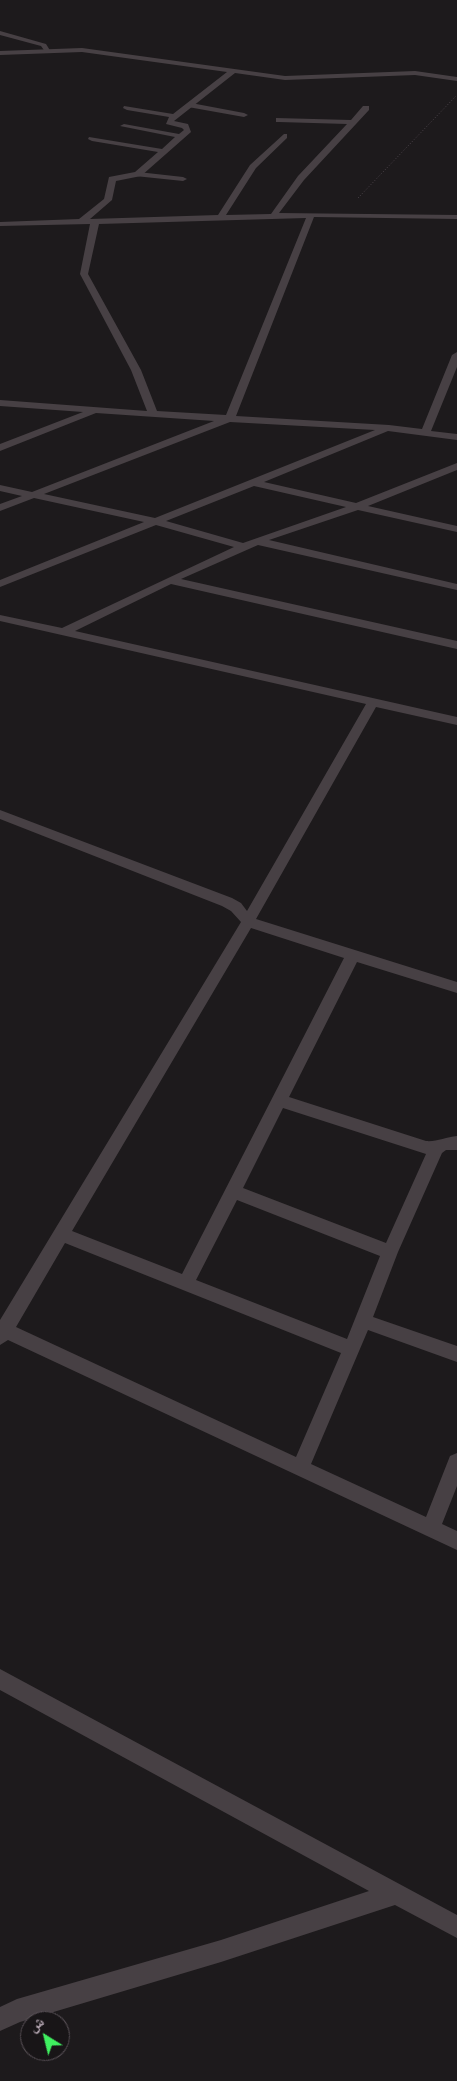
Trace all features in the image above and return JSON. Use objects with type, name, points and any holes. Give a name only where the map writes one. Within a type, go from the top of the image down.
[{"type":"street","points":[[1,29],[44,45],[48,52]]},
{"type":"street","points":[[0,54],[82,50],[285,78],[415,73],[457,79]]},
{"type":"street","points":[[138,174],[188,130],[186,126],[170,122],[174,116],[234,71]]},
{"type":"street","points":[[191,105],[244,115]]},
{"type":"street","points":[[127,108],[174,116]]},
{"type":"street","points":[[273,216],[301,178],[366,108]]},
{"type":"street","points":[[279,120],[353,122]]},
{"type":"street","points":[[124,126],[180,136]]},
{"type":"street","points":[[220,218],[253,167],[284,136]]},
{"type":"street","points":[[92,140],[163,151]]},
{"type":"street","points":[[82,222],[108,200],[112,179],[138,174],[183,179]]},
{"type":"street","points":[[0,508],[230,418],[311,215]]},
{"type":"street","points":[[0,224],[311,215],[457,217]]},
{"type":"street","points":[[95,221],[84,274],[136,370],[153,414]]},
{"type":"street","points":[[426,431],[457,355]]},
{"type":"street","points":[[0,403],[389,428],[426,431],[457,437]]},
{"type":"street","points":[[0,448],[96,410]]},
{"type":"street","points":[[0,584],[153,521],[389,428]]},
{"type":"street","points":[[64,632],[170,580],[257,541],[355,507],[457,466]]},
{"type":"street","points":[[251,482],[457,529]]},
{"type":"street","points":[[0,488],[153,521],[244,547]]},
{"type":"street","points":[[257,541],[457,587]]},
{"type":"street","points":[[170,580],[457,645]]},
{"type":"street","points":[[0,618],[457,721]]},
{"type":"street","points":[[373,702],[248,922],[1,1331],[457,1541]]},
{"type":"street","points":[[0,814],[227,902],[236,907],[248,922],[457,988]]},
{"type":"street","points":[[186,1283],[353,955]]},
{"type":"street","points":[[279,1100],[416,1145],[436,1149]]},
{"type":"street","points":[[300,1468],[352,1350],[390,1252],[436,1149],[442,1144],[457,1143]]},
{"type":"street","points":[[232,1191],[390,1252]]},
{"type":"street","points":[[61,1234],[352,1350]]},
{"type":"street","points":[[364,1320],[457,1354]]},
{"type":"street","points":[[431,1529],[457,1462]]},
{"type":"street","points":[[1,1682],[457,1927]]},
{"type":"street","points":[[0,2019],[17,2011],[221,1950],[395,1894]]},
{"type":"path","points":[[340,216],[457,95]]}]
